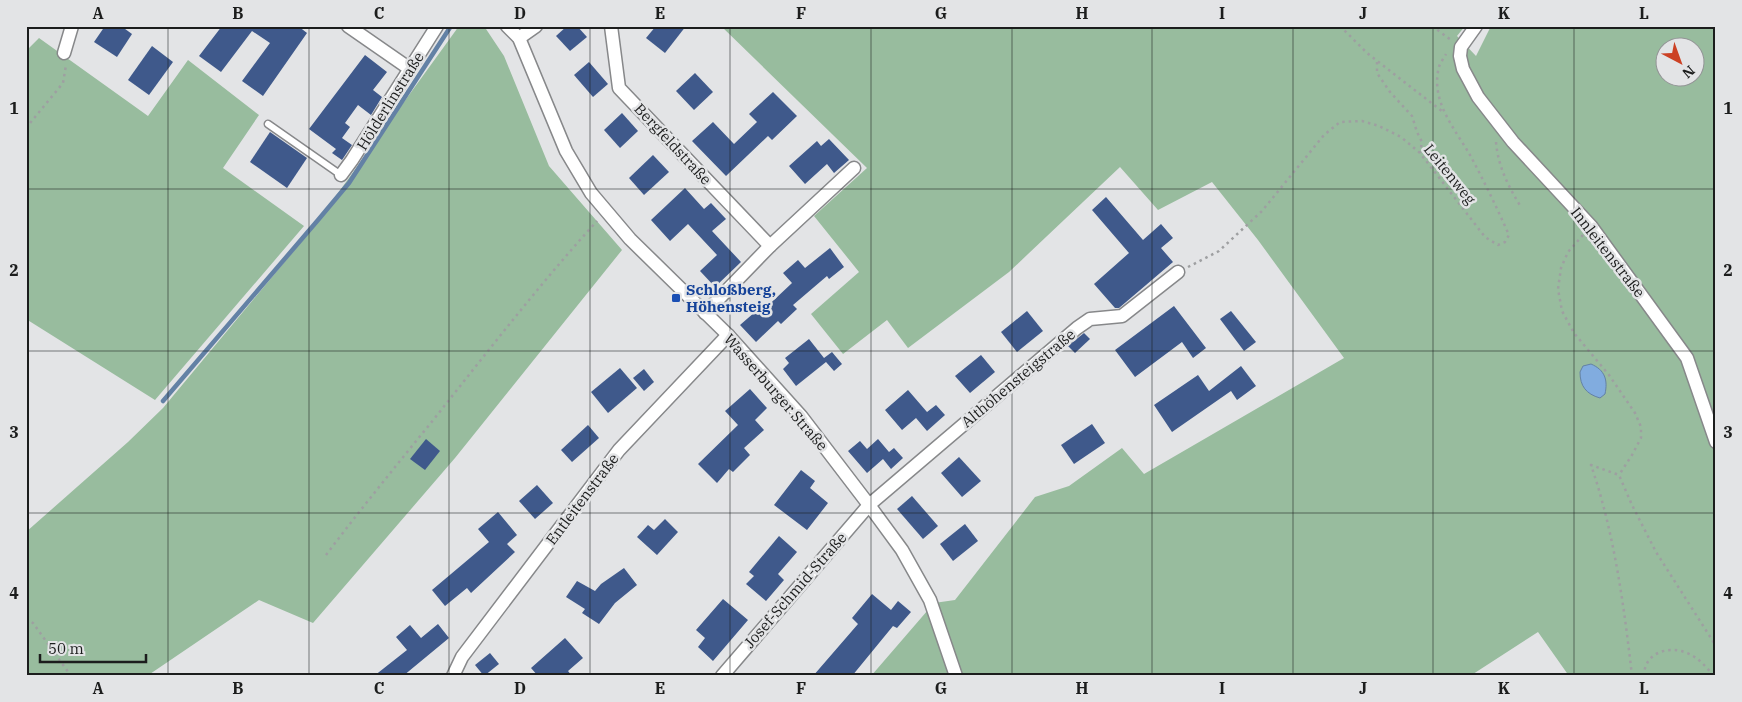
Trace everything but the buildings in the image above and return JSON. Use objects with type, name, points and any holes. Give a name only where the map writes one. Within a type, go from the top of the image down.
[{"type":"street","points":[[64,53],[72,26]]},
{"type":"street","points":[[348,26],[410,69]]},
{"type":"street","name":"Hölderlinstraße","points":[[341,174],[352,160],[437,26]]},
{"type":"street","name":"Wasserburger Straße","points":[[507,26],[519,38],[566,151],[591,193],[630,239],[728,335],[801,416],[902,550],[930,600],[956,676]]},
{"type":"street","points":[[519,38],[536,26]]},
{"type":"street","name":"Bergfeldstraße","points":[[611,26],[619,88],[770,246]]},
{"type":"street","points":[[1461,47],[1476,26]]},
{"type":"street","name":"Innleitenstraße","points":[[1461,47],[1460,56],[1463,69],[1478,97],[1513,142],[1591,226],[1687,358],[1716,442]]},
{"type":"street","points":[[705,314],[770,246],[854,168]]},
{"type":"street","name":"Althöhensteigstraße","points":[[869,505],[1077,328],[1090,319],[1122,316],[1178,272]]},
{"type":"street","name":"Entleitenstraße","points":[[452,676],[462,656],[619,450],[728,335]]},
{"type":"street","name":"Josef-Schmid-Straße","points":[[722,676],[869,505]]},
{"type":"lane","points":[[268,124],[341,174]]},
{"type":"path","points":[[1340,26],[1377,61],[1444,113]]},
{"type":"path","points":[[1432,26],[1461,47]]},
{"type":"path","name":"Leitenweg","points":[[1178,272],[1219,251],[1262,211],[1324,135],[1340,122],[1362,121],[1379,126],[1400,137],[1420,153],[1485,237],[1498,245],[1504,242],[1508,235],[1503,223],[1470,155],[1444,113],[1438,84],[1439,67],[1446,53],[1461,47]]},
{"type":"path","points":[[26,128],[63,83],[66,69],[64,53]]},
{"type":"path","points":[[1377,61],[1377,73],[1390,92],[1412,116],[1422,142],[1420,153]]},
{"type":"path","points":[[1494,117],[1497,154],[1507,185],[1521,207]]},
{"type":"path","points":[[326,555],[365,503],[557,266],[606,211]]},
{"type":"path","points":[[1591,226],[1568,252],[1561,268],[1558,290],[1562,311],[1574,333],[1609,374],[1635,413],[1641,427],[1641,438],[1619,475]]},
{"type":"path","points":[[1632,676],[1611,540],[1599,489],[1591,465],[1619,475],[1656,552],[1716,646]]},
{"type":"path","points":[[26,619],[33,622],[71,676]]},
{"type":"path","points":[[1644,676],[1645,666],[1651,657],[1661,651],[1673,650],[1687,653],[1701,662],[1714,676]]},
{"type":"green space","points":[[459,26],[484,26],[504,56],[549,166],[622,250],[455,458],[313,623],[259,600],[147,676],[26,676],[26,532],[128,442],[163,408],[312,229]]},
{"type":"green space","points":[[721,26],[1465,26],[1457,36],[1476,56],[1491,26],[1716,26],[1716,676],[1569,676],[1538,632],[1470,676],[871,676],[934,603],[955,600],[1035,497],[1069,486],[1122,448],[1144,474],[1344,358],[1258,240],[1212,182],[1158,210],[1120,167],[1009,272],[908,348],[887,320],[843,354],[811,314],[859,272],[814,216],[867,168]]},
{"type":"green space","points":[[39,38],[148,116],[188,60],[259,115],[223,168],[304,226],[155,400],[26,319],[26,51]]},
{"type":"water","points":[[1591,364],[1600,369],[1606,380],[1605,394],[1600,398],[1588,392],[1581,381],[1580,372],[1583,366]]},
{"type":"waterway","points":[[163,401],[349,183],[451,26]]},
{"type":"place","name":"Schloßberg, Höhensteig","points":[[676,298]]}]
